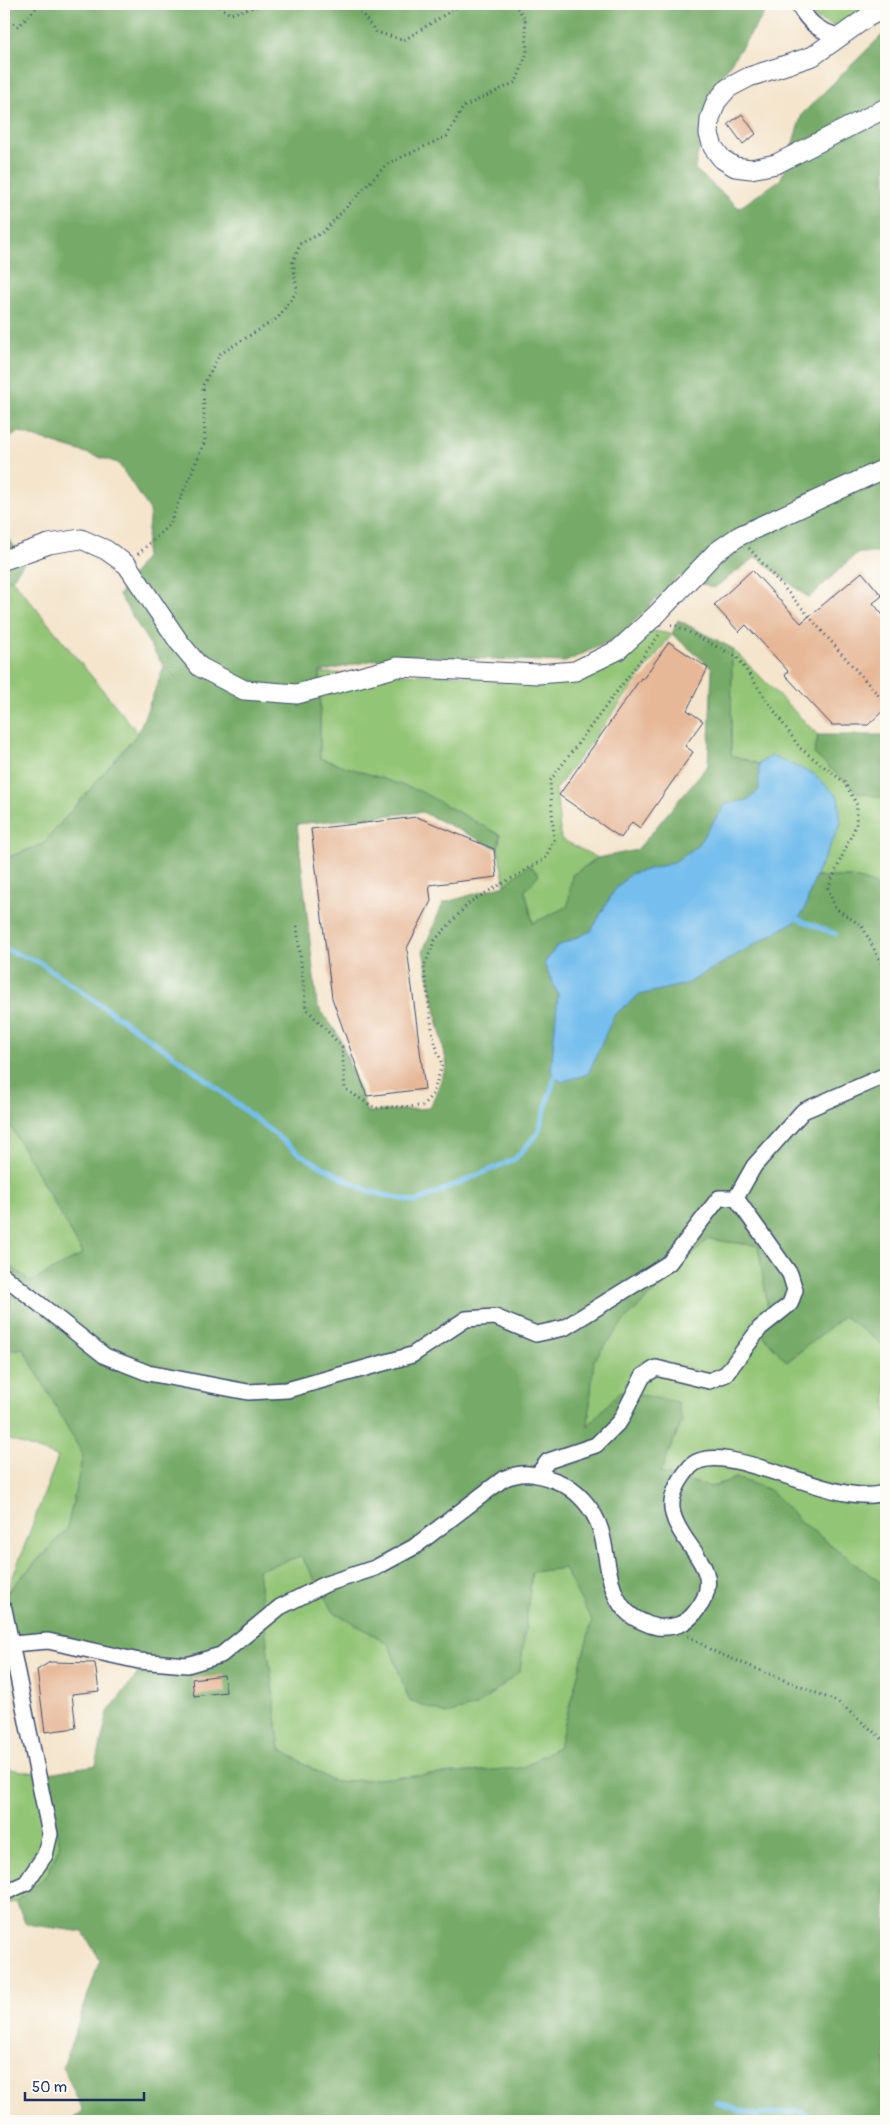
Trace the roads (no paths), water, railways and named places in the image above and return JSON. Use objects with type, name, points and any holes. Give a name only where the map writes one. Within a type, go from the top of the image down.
[{"type":"street","points":[[798,4],[806,18],[825,33],[842,37]]},
{"type":"street","points":[[886,7],[866,18],[814,56],[749,77],[728,88],[716,102],[710,119],[709,134],[713,147],[722,159],[735,167],[751,169],[776,164],[886,108]]},
{"type":"street","points":[[4,560],[49,544],[81,539],[106,550],[127,565],[179,642],[200,667],[244,690],[297,694],[398,667],[538,674],[575,671],[618,650],[659,620],[716,552],[739,536],[886,468]]},
{"type":"street","points":[[736,1198],[754,1166],[803,1111],[886,1076]]},
{"type":"street","points":[[4,1276],[105,1356],[148,1373],[248,1392],[287,1390],[412,1355],[466,1319],[495,1317],[536,1334],[564,1328],[669,1263],[719,1198],[736,1198]]},
{"type":"street","points":[[538,1474],[548,1461],[596,1445],[620,1421],[643,1376],[656,1368],[709,1381],[726,1374],[760,1328],[790,1304],[795,1290],[790,1274],[736,1198]]},
{"type":"street","points":[[12,1644],[48,1641],[139,1661],[187,1665],[221,1655],[280,1608],[326,1584],[375,1568],[414,1547],[503,1479],[519,1473],[538,1474],[560,1483],[585,1501],[600,1529],[613,1590],[622,1607],[634,1619],[654,1627],[674,1627],[690,1620],[702,1604],[708,1584],[704,1564],[678,1529],[672,1513],[673,1498],[680,1478],[692,1464],[707,1458],[730,1458],[819,1487],[861,1495],[886,1492]]},
{"type":"street","points":[[4,1609],[50,1834],[45,1855],[26,1883],[4,1893]]},
{"type":"water","points":[[771,756],[814,774],[838,797],[841,823],[815,877],[804,911],[797,920],[686,984],[639,995],[614,1015],[588,1074],[561,1082],[551,1071],[558,994],[544,964],[556,947],[591,931],[614,891],[630,874],[673,863],[696,847],[726,804],[748,800],[759,790],[759,764]]},
{"type":"waterway","points":[[793,917],[835,934]]},
{"type":"waterway","points":[[4,949],[39,962],[190,1067],[301,1155],[367,1191],[415,1202],[515,1159],[538,1133],[557,1070]]},
{"type":"waterway","points":[[716,2103],[756,2115],[798,2111],[819,2121]]}]
